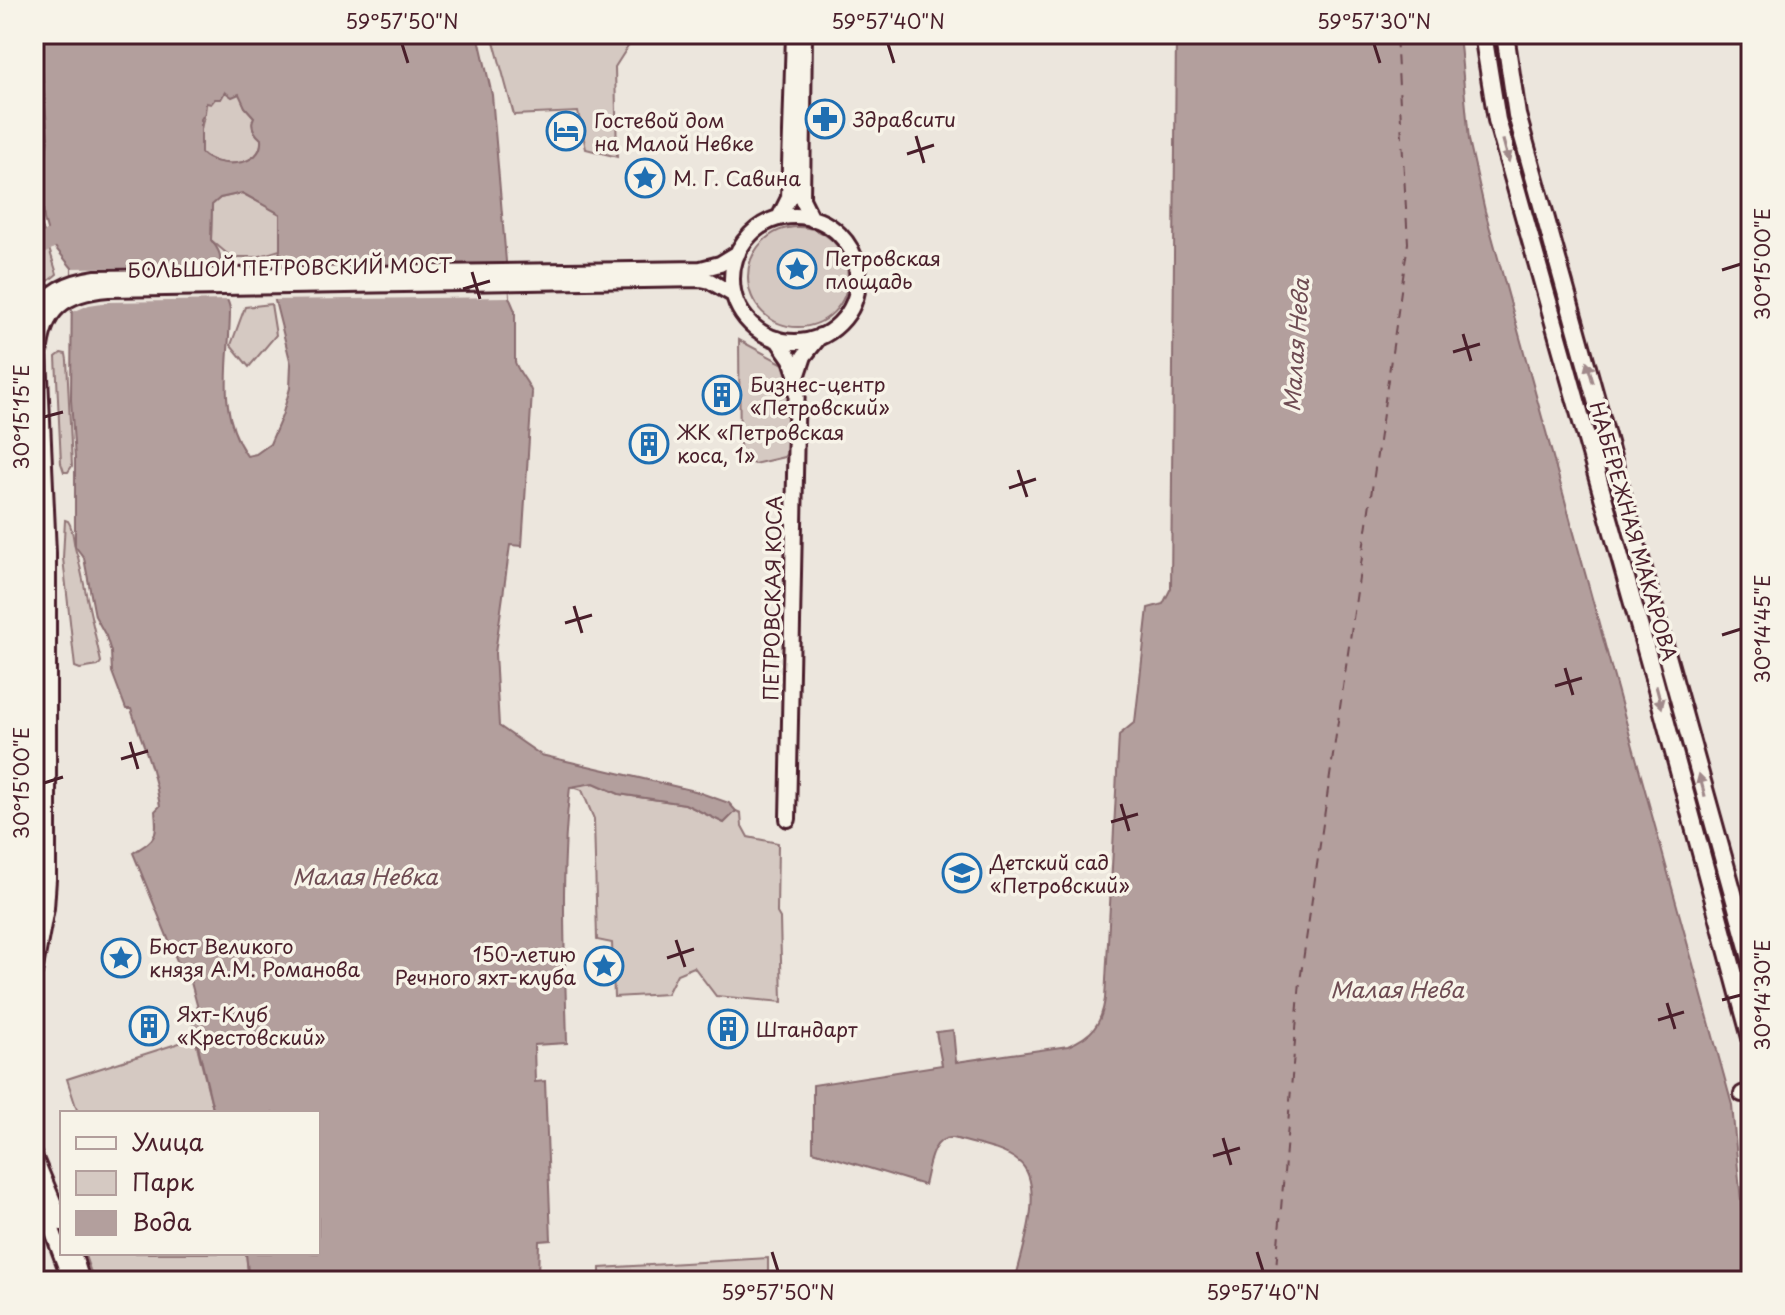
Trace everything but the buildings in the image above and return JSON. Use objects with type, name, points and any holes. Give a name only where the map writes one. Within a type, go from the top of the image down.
[{"type":"main road","name":"НАБЕРЕЖНАЯ МАКАРОВА","points":[[1483,34],[1497,120],[1751,1038]]},
{"type":"main road","name":"НАБЕРЕЖНАЯ МАКАРОВА","points":[[1505,34],[1517,115],[1751,958]]},
{"type":"street","points":[[779,218],[789,198],[794,34]]},
{"type":"street","points":[[804,34],[802,199],[812,219]]},
{"type":"street","points":[[795,216],[812,219],[829,226],[844,239],[853,256],[857,275],[856,294],[849,311],[836,326],[820,336],[799,341],[777,339],[750,323],[734,295],[732,274],[738,253],[754,231],[779,218],[795,216]]},
{"type":"street","points":[[508,278],[710,268],[738,253]]},
{"type":"street","points":[[508,278],[701,279],[734,295]]},
{"type":"street","name":"БОЛЬШОЙ ПЕТРОВСКИЙ МОСТ","points":[[72,289],[508,278]]},
{"type":"street","points":[[34,318],[44,301],[72,289]]},
{"type":"street","points":[[34,968],[47,888],[49,755],[48,553],[39,355],[41,339],[50,316],[72,289]]},
{"type":"street","name":"ПЕТРОВСКАЯ КОСА","points":[[788,819],[797,377],[804,356],[820,336]]},
{"type":"street","name":"ПЕТРОВСКАЯ КОСА","points":[[777,339],[791,359],[797,377]]},
{"type":"street","points":[[34,479],[39,724],[38,887],[34,903]]},
{"type":"street","points":[[34,1156],[60,1218]]},
{"type":"street","points":[[34,1181],[60,1251]]},
{"type":"street","points":[[61,1255],[71,1281]]},
{"type":"street","points":[[74,1255],[82,1281]]},
{"type":"green space","points":[[34,34],[41,164],[36,207],[57,274],[34,293]]},
{"type":"green space","points":[[492,34],[636,34],[615,67],[617,157],[586,149],[578,112],[514,115]]},
{"type":"green space","points":[[225,92],[240,94],[245,107],[254,117],[253,129],[261,139],[255,156],[238,163],[217,162],[201,153],[206,102]]},
{"type":"green space","points":[[242,193],[281,214],[280,250],[257,257],[231,257],[211,240],[212,204],[220,198]]},
{"type":"green space","points":[[798,227],[817,230],[834,241],[845,258],[848,277],[845,296],[834,313],[817,324],[798,327],[779,324],[762,313],[751,296],[748,277],[751,258],[762,241],[779,230]]},
{"type":"green space","points":[[271,304],[276,335],[249,367],[231,345],[245,307]]},
{"type":"green space","points":[[739,340],[791,368],[787,453],[784,457],[754,464],[740,458]]},
{"type":"green space","points":[[66,354],[67,360],[72,466],[68,472],[64,472],[61,463],[56,357]]},
{"type":"green space","points":[[65,520],[72,529],[101,662],[98,666],[80,669],[75,667],[63,558]]},
{"type":"green space","points":[[594,783],[619,794],[685,804],[724,823],[736,811],[741,813],[742,826],[748,837],[778,843],[777,913],[780,918],[782,1002],[716,996],[694,967],[677,974],[667,994],[614,997],[612,943],[597,940],[594,819],[582,790],[570,786]]},
{"type":"green space","points":[[195,1038],[213,1111],[77,1111],[67,1079]]},
{"type":"green space","points":[[85,1255],[246,1255],[249,1281],[94,1281]]},
{"type":"green space","points":[[768,1258],[768,1281],[600,1281],[600,1268]]},
{"type":"water","name":"Малая Невка","points":[[39,34],[478,34],[492,95],[509,297],[515,311],[515,362],[532,393],[522,546],[510,545],[495,653],[499,726],[541,755],[695,791],[729,803],[736,811],[724,823],[685,804],[619,794],[594,783],[570,787],[564,883],[567,1043],[534,1045],[535,1082],[545,1081],[551,1240],[539,1241],[538,1279],[575,1281],[249,1281],[246,1255],[320,1255],[320,1111],[214,1111],[192,1021],[200,1016],[188,971],[182,973],[133,853],[154,836],[155,811],[160,806],[131,709],[126,709],[112,672],[111,652],[95,616],[84,558],[75,546],[71,400],[72,268],[50,241],[42,197],[48,138]],"holes":[[[225,92],[232,97],[239,94],[254,117],[253,129],[261,139],[260,149],[255,156],[238,163],[217,162],[201,153],[201,119],[206,103],[221,99]],[[242,193],[280,214],[280,250],[272,289],[291,364],[290,388],[270,444],[247,456],[237,438],[228,403],[230,310],[219,281],[220,256],[211,240],[212,205],[220,198]]]},
{"type":"water","name":"Малая Нева","points":[[1176,34],[1459,34],[1469,140],[1485,211],[1732,1105],[1743,1223],[1751,1231],[1751,1281],[1015,1281],[1032,1201],[1031,1185],[1018,1161],[978,1144],[945,1139],[939,1142],[932,1154],[924,1185],[813,1151],[813,1085],[942,1065],[936,1032],[953,1030],[956,1062],[1068,1046],[1090,1033],[1101,1016],[1105,999],[1119,735],[1135,722],[1148,608],[1163,604],[1171,588]]},
{"type":"pier","points":[[507,263],[509,297],[270,300],[268,289],[272,266]]},
{"type":"pier","points":[[225,266],[223,281],[232,300],[109,302],[89,305],[73,312],[72,268]]},
{"type":"waterway","points":[[34,250],[67,229]]},
{"type":"ferry route","points":[[1275,1281],[1300,981],[1408,243],[1396,34]]},
{"type":"place","name":"Здравсити","points":[[825,119]]},
{"type":"place","name":"Гостевой дом на Малой Невке","points":[[566,131]]},
{"type":"place","name":"М. Г. Савина","points":[[645,178]]},
{"type":"place","name":"Петровская площадь","points":[[797,269]]},
{"type":"place","name":"Бизнес-центр «Петровский»","points":[[722,395]]},
{"type":"place","name":"ЖК «Петровская коса, 1»","points":[[649,444]]},
{"type":"place","name":"Детский сад «Петровский»","points":[[962,873]]},
{"type":"place","name":"Бюст Великого князя А.М. Романова","points":[[121,958]]},
{"type":"place","name":"150-летию Речного яхт-клуба","points":[[604,966]]},
{"type":"place","name":"Яхт-Клуб «Крестовский»","points":[[149,1026]]},
{"type":"place","name":"Штандарт","points":[[728,1029]]}]
